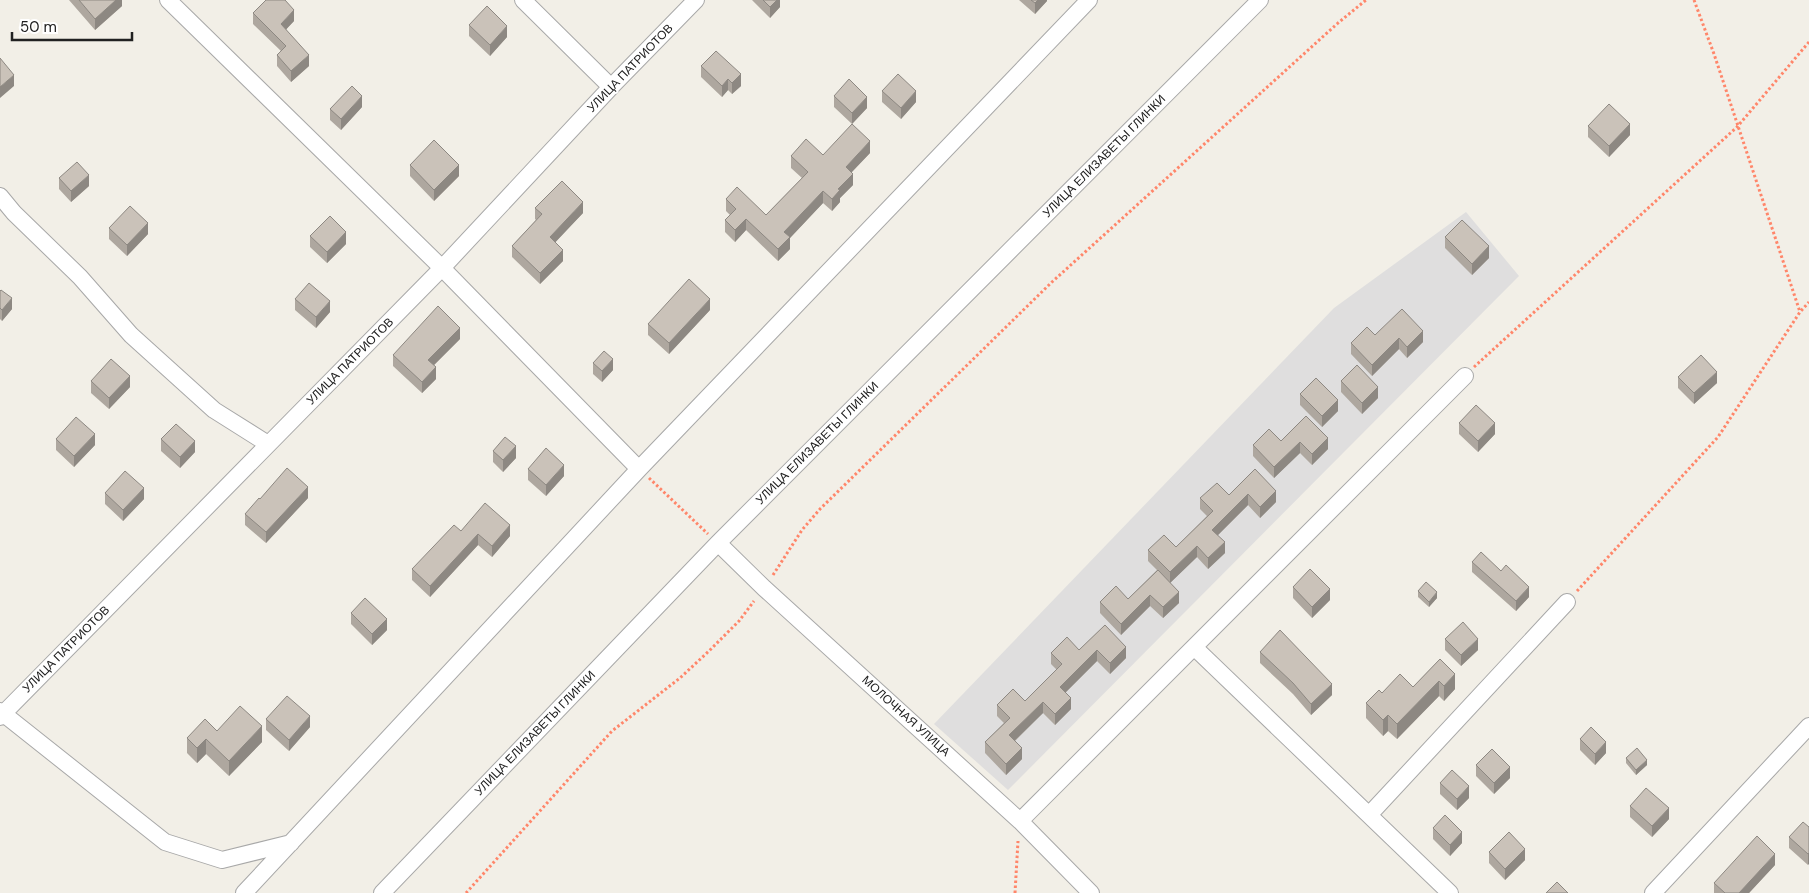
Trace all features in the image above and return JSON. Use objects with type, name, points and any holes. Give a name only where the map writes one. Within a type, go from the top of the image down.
[{"type":"street","points":[[168,0],[442,268],[639,469]]},
{"type":"street","points":[[523,0],[611,87]]},
{"type":"street","name":"УЛИЦА ПАТРИОТОВ","points":[[1,714],[442,268],[611,87],[696,0]]},
{"type":"street","points":[[244,893],[639,469],[1089,0]]},
{"type":"street","name":"УЛИЦА ЕЛИЗАВЕТЫ ГЛИНКИ","points":[[382,893],[718,543],[1260,0]]},
{"type":"street","points":[[0,196],[14,213],[80,277],[131,335],[214,410],[268,444]]},
{"type":"street","points":[[1020,820],[1464,376]]},
{"type":"street","name":"МОЛОЧНАЯ УЛИЦА","points":[[718,543],[764,588],[1020,820],[1091,893]]},
{"type":"street","points":[[1369,815],[1566,602]]},
{"type":"street","points":[[1194,647],[1450,893]]},
{"type":"street","points":[[1,714],[165,842],[222,860],[291,843]]},
{"type":"street","points":[[1653,893],[1809,726]]},
{"type":"path","points":[[466,893],[612,731],[680,678],[739,621],[764,588],[802,530],[820,509],[1052,282],[1338,23],[1366,0]]},
{"type":"path","points":[[1694,0],[1714,54],[1800,312]]},
{"type":"path","points":[[1464,376],[1737,127],[1809,42]]},
{"type":"path","points":[[1566,602],[1718,437],[1800,312],[1809,302]]},
{"type":"path","points":[[639,469],[718,543]]},
{"type":"path","points":[[1014,893],[1020,820]]},
{"type":"shaded area","points":[[1466,212],[1519,276],[1008,790],[934,724],[1334,308]]},
{"type":"building","points":[[79,0],[116,0],[95,19]]},
{"type":"building","points":[[266,0],[285,0],[294,10],[281,24],[309,55],[291,71],[277,55],[286,46],[253,13]]},
{"type":"building","points":[[763,0],[777,0],[770,7]]},
{"type":"building","points":[[487,6],[507,26],[490,45],[469,25]]},
{"type":"building","points":[[716,51],[741,74],[732,83],[728,79],[722,86],[701,66]]},
{"type":"building","points":[[0,58],[14,75],[0,87]]},
{"type":"building","points":[[898,74],[916,91],[901,108],[882,91]]},
{"type":"building","points":[[849,79],[867,97],[852,113],[834,96]]},
{"type":"building","points":[[352,86],[362,96],[341,119],[330,109]]},
{"type":"building","points":[[1609,104],[1630,124],[1609,146],[1588,126]]},
{"type":"building","points":[[852,124],[870,141],[846,167],[853,174],[838,189],[840,190],[832,199],[823,191],[784,232],[790,237],[778,249],[746,219],[735,230],[725,220],[736,209],[726,199],[737,187],[766,215],[808,172],[791,156],[806,139],[823,155]]},
{"type":"building","points":[[434,140],[459,165],[434,190],[410,165]]},
{"type":"building","points":[[77,162],[89,175],[71,191],[59,178]]},
{"type":"building","points":[[562,181],[583,202],[550,237],[563,250],[540,273],[512,246],[542,214],[535,208]]},
{"type":"building","points":[[130,206],[148,223],[127,245],[109,228]]},
{"type":"building","points":[[330,216],[346,232],[327,252],[310,236]]},
{"type":"building","points":[[1462,220],[1489,246],[1472,264],[1445,237]]},
{"type":"building","points":[[689,279],[710,299],[669,343],[648,324]]},
{"type":"building","points":[[309,283],[330,301],[316,317],[295,299]]},
{"type":"building","points":[[1,290],[12,298],[2,310],[0,308]]},
{"type":"building","points":[[438,306],[460,328],[428,360],[436,367],[422,382],[393,355]]},
{"type":"building","points":[[1402,309],[1423,331],[1407,347],[1399,338],[1372,365],[1351,343],[1367,327],[1375,335]]},
{"type":"building","points":[[604,351],[613,359],[602,371],[593,363]]},
{"type":"building","points":[[1701,355],[1717,372],[1694,393],[1678,377]]},
{"type":"building","points":[[111,359],[130,376],[109,398],[91,381]]},
{"type":"building","points":[[1357,365],[1378,387],[1362,403],[1341,381]]},
{"type":"building","points":[[1316,378],[1338,400],[1322,416],[1300,394]]},
{"type":"building","points":[[1476,405],[1495,423],[1478,441],[1459,423]]},
{"type":"building","points":[[1306,416],[1328,438],[1312,454],[1300,442],[1274,467],[1253,445],[1269,429],[1281,441]]},
{"type":"building","points":[[76,417],[95,434],[74,456],[56,439]]},
{"type":"building","points":[[176,424],[195,441],[180,457],[161,439]]},
{"type":"building","points":[[505,437],[516,446],[503,460],[493,451]]},
{"type":"building","points":[[546,448],[564,465],[546,485],[528,469]]},
{"type":"building","points":[[287,468],[308,487],[266,532],[245,514]]},
{"type":"building","points":[[1255,469],[1276,491],[1260,507],[1248,494],[1212,530],[1225,542],[1208,558],[1197,546],[1170,572],[1148,550],[1164,535],[1176,547],[1213,511],[1200,498],[1217,483],[1229,495]]},
{"type":"building","points":[[125,471],[144,488],[123,510],[105,493]]},
{"type":"building","points":[[485,503],[510,525],[492,546],[478,534],[430,586],[412,569],[454,525],[461,531]]},
{"type":"building","points":[[1481,552],[1501,571],[1506,565],[1529,587],[1516,601],[1472,562]]},
{"type":"building","points":[[1310,569],[1330,589],[1312,607],[1293,587]]},
{"type":"building","points":[[1158,570],[1179,592],[1163,607],[1150,595],[1121,624],[1100,602],[1116,586],[1128,599]]},
{"type":"building","points":[[1426,582],[1437,592],[1429,602],[1418,591]]},
{"type":"building","points":[[365,598],[387,619],[372,634],[351,613]]},
{"type":"building","points":[[1463,622],[1478,639],[1461,655],[1445,639]]},
{"type":"building","points":[[1105,625],[1126,647],[1110,663],[1097,650],[1060,687],[1071,698],[1055,714],[1043,702],[1009,735],[1022,748],[1006,764],[985,742],[1010,718],[997,705],[1013,689],[1025,701],[1062,664],[1051,653],[1067,637],[1079,650]]},
{"type":"building","points":[[1280,630],[1332,684],[1311,704],[1293,683],[1260,652]]},
{"type":"building","points":[[1440,659],[1455,674],[1444,686],[1439,681],[1397,724],[1388,715],[1383,720],[1366,703],[1379,690],[1382,693],[1400,674],[1413,687]]},
{"type":"building","points":[[287,696],[310,716],[289,740],[266,719]]},
{"type":"building","points":[[240,706],[262,726],[229,761],[206,739],[197,748],[187,738],[205,719],[217,731]]},
{"type":"building","points":[[1591,727],[1606,742],[1595,754],[1580,739]]},
{"type":"building","points":[[1637,748],[1647,760],[1636,770],[1626,758]]},
{"type":"building","points":[[1492,749],[1510,767],[1494,783],[1476,765]]},
{"type":"building","points":[[1452,770],[1469,786],[1457,799],[1440,783]]},
{"type":"building","points":[[1646,788],[1669,808],[1652,826],[1630,806]]},
{"type":"building","points":[[1445,815],[1462,832],[1450,845],[1433,828]]},
{"type":"building","points":[[1803,822],[1809,827],[1808,854],[1789,837]]},
{"type":"building","points":[[1509,832],[1525,849],[1505,869],[1489,852]]},
{"type":"building","points":[[1757,836],[1775,854],[1739,893],[1725,893],[1714,883]]},
{"type":"building","points":[[1557,882],[1568,893],[1546,893]]}]
